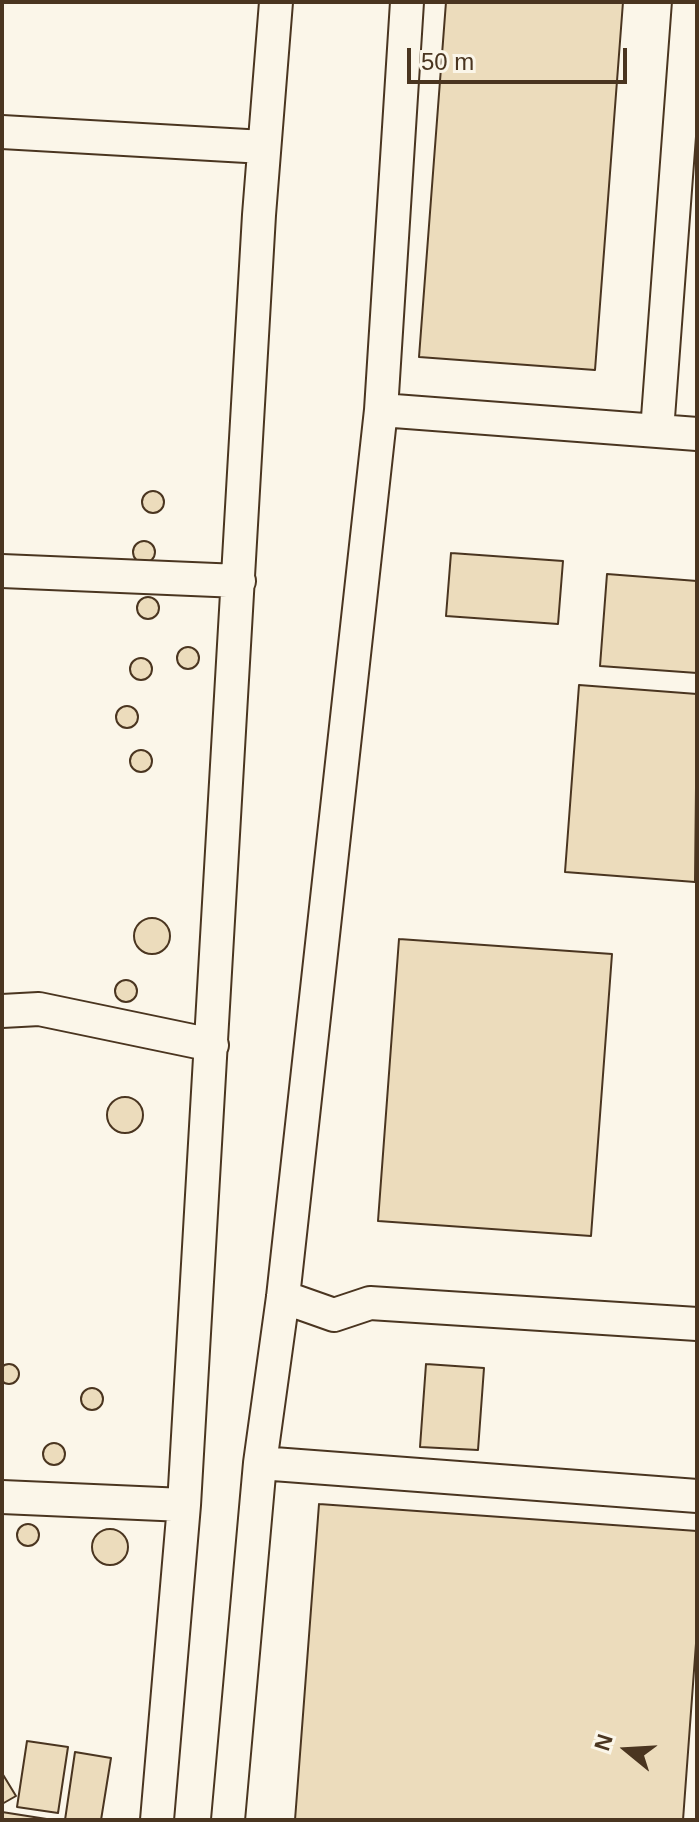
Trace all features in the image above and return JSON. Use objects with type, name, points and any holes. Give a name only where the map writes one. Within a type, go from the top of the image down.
[{"type":"street","points":[[157,1820],[184,1505],[264,147],[276,2]]},
{"type":"street","points":[[228,1820],[260,1463],[283,1297],[381,410],[407,2]]},
{"type":"street","points":[[657,431],[689,2]]},
{"type":"street","points":[[2,132],[264,147]]},
{"type":"street","points":[[381,410],[697,434]]},
{"type":"street","points":[[2,571],[239,581]]},
{"type":"street","points":[[2,1011],[39,1009],[212,1045]]},
{"type":"street","points":[[283,1297],[334,1315],[370,1303],[697,1324]]},
{"type":"street","points":[[260,1463],[697,1496]]},
{"type":"street","points":[[2,1497],[184,1505]]},
{"type":"building","points":[[446,2],[623,2],[595,370],[419,357]]},
{"type":"building","points":[[153,491],[161,494],[164,502],[161,510],[153,513],[145,510],[142,502],[145,494]]},
{"type":"building","points":[[144,541],[152,544],[155,552],[152,560],[144,563],[136,560],[133,552],[136,544]]},
{"type":"building","points":[[451,553],[563,561],[558,624],[446,616]]},
{"type":"building","points":[[607,574],[697,581],[697,673],[600,666]]},
{"type":"building","points":[[148,597],[156,600],[159,608],[156,616],[148,619],[140,616],[137,608],[140,600]]},
{"type":"building","points":[[188,647],[196,650],[199,658],[196,666],[188,669],[180,666],[177,658],[180,650]]},
{"type":"building","points":[[141,658],[149,661],[152,669],[149,677],[141,680],[133,677],[130,669],[133,661]]},
{"type":"building","points":[[579,685],[697,694],[695,882],[565,872]]},
{"type":"building","points":[[127,706],[135,709],[138,717],[135,725],[127,728],[119,725],[116,717],[119,709]]},
{"type":"building","points":[[141,750],[149,753],[152,761],[149,769],[141,772],[133,769],[130,761],[133,753]]},
{"type":"building","points":[[152,918],[165,923],[170,936],[165,949],[152,954],[139,949],[134,936],[139,923]]},
{"type":"building","points":[[399,939],[612,954],[591,1236],[378,1221]]},
{"type":"building","points":[[126,980],[134,983],[137,991],[134,999],[126,1002],[118,999],[115,991],[118,983]]},
{"type":"building","points":[[125,1097],[138,1102],[143,1115],[138,1128],[125,1133],[112,1128],[107,1115],[112,1102]]},
{"type":"building","points":[[9,1364],[16,1367],[19,1374],[16,1381],[9,1384],[2,1381],[-1,1374],[2,1367]]},
{"type":"building","points":[[426,1364],[484,1368],[478,1450],[420,1447]]},
{"type":"building","points":[[92,1388],[100,1391],[103,1399],[100,1407],[92,1410],[84,1407],[81,1399],[84,1391]]},
{"type":"building","points":[[54,1443],[62,1446],[65,1454],[62,1462],[54,1465],[46,1462],[43,1454],[46,1446]]},
{"type":"building","points":[[319,1504],[697,1531],[697,1630],[683,1820],[295,1820]]},
{"type":"building","points":[[28,1524],[36,1527],[39,1535],[36,1543],[28,1546],[20,1543],[17,1535],[20,1527]]},
{"type":"building","points":[[110,1529],[123,1534],[128,1547],[123,1560],[110,1565],[97,1560],[92,1547],[97,1534]]},
{"type":"building","points":[[27,1741],[68,1747],[58,1813],[17,1807]]},
{"type":"building","points":[[75,1752],[111,1758],[101,1820],[65,1820]]},
{"type":"building","points":[[2,1773],[16,1796],[2,1804]]},
{"type":"building","points":[[2,1812],[53,1820],[2,1820]]}]
